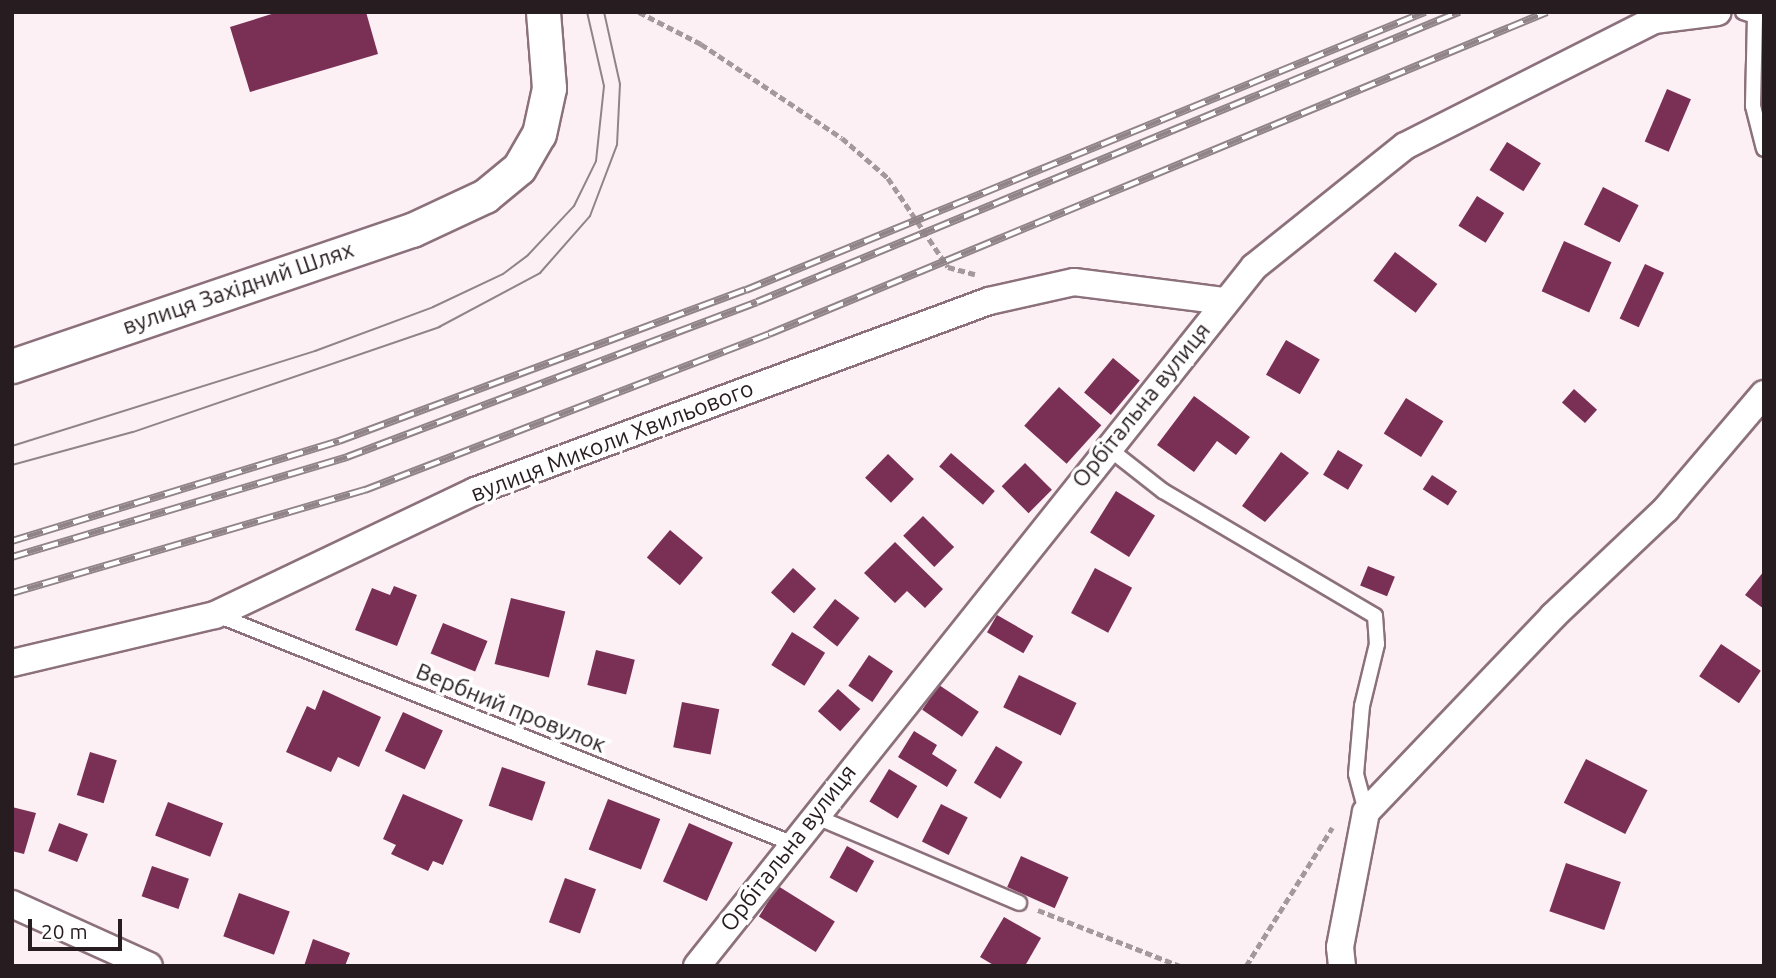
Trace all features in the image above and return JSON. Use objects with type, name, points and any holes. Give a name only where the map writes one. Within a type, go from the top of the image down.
[{"type":"street","name":"вулиця Західний Шлях","points":[[12,366],[463,207],[503,183],[539,134],[548,88],[543,12]]},
{"type":"street","name":"Орбітальна вулиця","points":[[698,966],[812,815],[1254,267],[1405,146],[1654,20],[1719,13]]},
{"type":"street","name":"вулиця Миколи Хвильового","points":[[12,663],[215,615],[475,491],[989,301],[1074,282],[1225,301]]},
{"type":"street","points":[[1342,966],[1340,947],[1366,811],[1553,616],[1666,509],[1764,394]]},
{"type":"street","points":[[12,904],[149,966]]},
{"type":"lane","points":[[1754,15],[1753,106],[1764,149]]},
{"type":"lane","points":[[1107,447],[1163,491],[1375,616],[1377,644],[1362,706],[1356,774],[1366,811]]},
{"type":"lane","name":"Вербний провулок","points":[[215,615],[790,843]]},
{"type":"lane","points":[[812,815],[1019,903]]},
{"type":"path","points":[[639,12],[701,44],[842,138],[888,178],[948,267],[985,277]]},
{"type":"path","points":[[1245,966],[1336,822],[1366,811]]},
{"type":"path","points":[[1019,903],[1180,966]]},
{"type":"building","points":[[278,12],[366,12],[378,54],[250,92],[230,27]]},
{"type":"building","points":[[1667,89],[1691,99],[1669,152],[1645,141]]},
{"type":"building","points":[[1507,142],[1541,163],[1523,191],[1490,170]]},
{"type":"building","points":[[1603,187],[1639,205],[1620,243],[1584,224]]},
{"type":"building","points":[[1477,196],[1504,213],[1486,243],[1458,226]]},
{"type":"building","points":[[1564,241],[1612,262],[1589,312],[1542,291]]},
{"type":"building","points":[[1395,252],[1437,284],[1416,313],[1373,281]]},
{"type":"building","points":[[1645,264],[1664,273],[1639,327],[1620,318]]},
{"type":"building","points":[[1286,340],[1320,360],[1300,394],[1266,375]]},
{"type":"building","points":[[1113,358],[1140,380],[1111,415],[1084,392]]},
{"type":"building","points":[[1059,387],[1101,425],[1067,464],[1024,426]]},
{"type":"building","points":[[1574,389],[1597,410],[1585,423],[1562,402]]},
{"type":"building","points":[[1194,396],[1250,437],[1236,455],[1217,441],[1194,472],[1157,445]]},
{"type":"building","points":[[1406,398],[1443,421],[1421,457],[1384,434]]},
{"type":"building","points":[[1338,450],[1363,465],[1348,490],[1323,475]]},
{"type":"building","points":[[1281,452],[1309,473],[1265,522],[1242,506]]},
{"type":"building","points":[[951,453],[995,491],[983,505],[939,467]]},
{"type":"building","points":[[888,454],[914,479],[891,503],[865,478]]},
{"type":"building","points":[[1025,463],[1052,490],[1029,513],[1002,486]]},
{"type":"building","points":[[1432,475],[1457,491],[1448,506],[1423,489]]},
{"type":"building","points":[[1116,491],[1155,515],[1129,557],[1090,533]]},
{"type":"building","points":[[923,516],[954,547],[934,567],[903,536]]},
{"type":"building","points":[[670,530],[703,558],[680,585],[647,558]]},
{"type":"building","points":[[895,542],[943,589],[925,608],[907,591],[895,603],[864,573]]},
{"type":"building","points":[[1368,566],[1395,577],[1387,596],[1360,585]]},
{"type":"building","points":[[793,568],[816,589],[794,613],[771,593]]},
{"type":"building","points":[[1095,568],[1132,588],[1108,633],[1071,613]]},
{"type":"building","points":[[1764,571],[1764,609],[1745,595]]},
{"type":"building","points":[[394,586],[417,595],[397,646],[355,630],[372,588],[390,595]]},
{"type":"building","points":[[511,598],[565,612],[549,678],[495,664]]},
{"type":"building","points":[[835,599],[859,618],[837,646],[813,627]]},
{"type":"building","points":[[997,615],[1033,636],[1023,653],[987,632]]},
{"type":"building","points":[[443,623],[488,641],[475,672],[431,654]]},
{"type":"building","points":[[792,632],[825,653],[804,686],[771,665]]},
{"type":"building","points":[[1721,644],[1761,671],[1739,703],[1699,676]]},
{"type":"building","points":[[596,650],[635,660],[626,695],[587,685]]},
{"type":"building","points":[[869,655],[893,671],[872,702],[848,686]]},
{"type":"building","points":[[1019,675],[1077,703],[1061,735],[1003,707]]},
{"type":"building","points":[[939,685],[979,712],[962,737],[922,710]]},
{"type":"building","points":[[838,689],[860,709],[840,731],[818,711]]},
{"type":"building","points":[[323,690],[381,717],[359,767],[338,757],[331,772],[286,752],[307,706],[315,710]]},
{"type":"building","points":[[682,702],[719,709],[711,754],[673,747]]},
{"type":"building","points":[[403,712],[443,731],[425,770],[385,751]]},
{"type":"building","points":[[914,731],[937,745],[932,754],[957,770],[947,787],[898,757]]},
{"type":"building","points":[[996,746],[1023,762],[1000,799],[974,783]]},
{"type":"building","points":[[90,752],[117,760],[104,803],[77,795]]},
{"type":"building","points":[[1586,759],[1647,790],[1625,834],[1564,803]]},
{"type":"building","points":[[502,767],[545,782],[532,821],[489,806]]},
{"type":"building","points":[[889,769],[917,786],[898,819],[869,802]]},
{"type":"building","points":[[403,794],[463,820],[443,865],[433,861],[428,871],[391,854],[396,845],[383,839]]},
{"type":"building","points":[[608,799],[660,819],[641,869],[589,849]]},
{"type":"building","points":[[168,802],[223,823],[210,857],[155,836]]},
{"type":"building","points":[[941,804],[968,818],[949,855],[922,841]]},
{"type":"building","points":[[12,807],[36,813],[24,854],[12,851]]},
{"type":"building","points":[[59,823],[88,834],[77,862],[48,851]]},
{"type":"building","points":[[689,823],[733,843],[707,901],[663,881]]},
{"type":"building","points":[[847,846],[874,861],[857,893],[830,877]]},
{"type":"building","points":[[1021,856],[1069,877],[1055,908],[1007,887]]},
{"type":"building","points":[[1566,863],[1621,882],[1604,930],[1549,911]]},
{"type":"building","points":[[152,866],[189,879],[178,909],[142,896]]},
{"type":"building","points":[[565,878],[596,889],[580,933],[549,922]]},
{"type":"building","points":[[778,886],[835,922],[816,952],[759,917]]},
{"type":"building","points":[[239,893],[290,911],[274,955],[223,936]]},
{"type":"building","points":[[1004,917],[1041,938],[1025,966],[995,966],[980,957]]},
{"type":"building","points":[[313,939],[350,953],[345,966],[304,966]]},
{"type":"tram line","points":[[12,446],[315,351],[433,307],[503,274],[528,255],[574,206],[596,161],[604,86],[587,12]]},
{"type":"tram line","points":[[12,465],[133,432],[439,327],[540,273],[590,216],[617,145],[620,84],[604,12]]},
{"type":"railway","points":[[12,541],[339,441],[746,290],[1425,12]]},
{"type":"railway","points":[[12,557],[347,457],[757,302],[1459,12]]},
{"type":"railway","points":[[12,593],[365,490],[769,334],[1547,12]]}]
